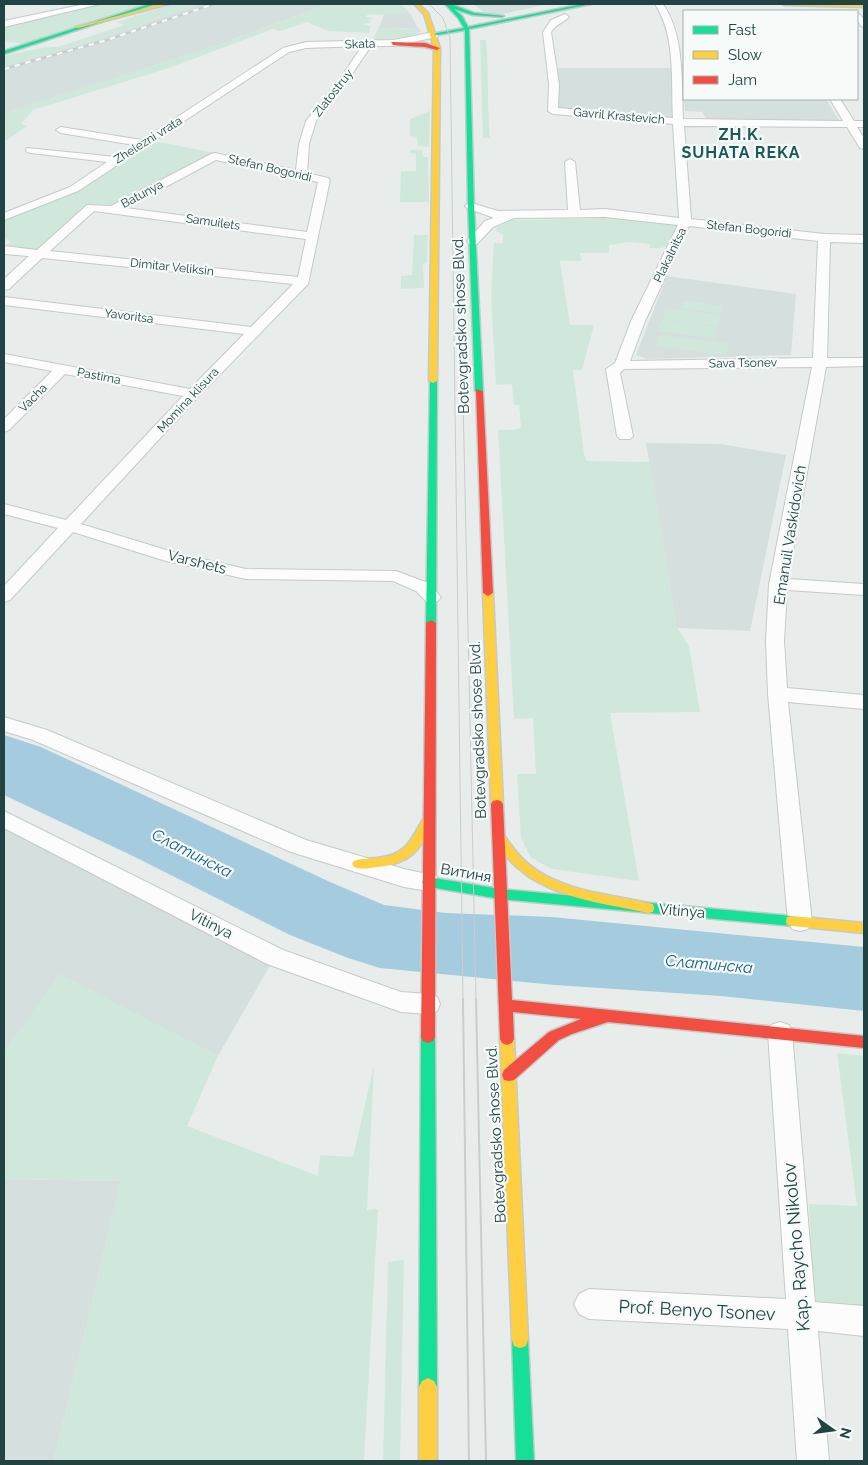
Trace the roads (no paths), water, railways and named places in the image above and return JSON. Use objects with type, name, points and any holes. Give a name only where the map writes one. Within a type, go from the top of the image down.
[{"type":"main road","points":[[4,53],[78,27],[154,4]]},
{"type":"main road","points":[[78,27],[138,8],[167,4]]},
{"type":"main road","name":"Botevgradsko shose Blvd.","points":[[416,4],[426,13],[434,35],[436,48],[428,882],[428,1461]]},
{"type":"main road","points":[[448,4],[462,27]]},
{"type":"main road","points":[[448,4],[472,14],[502,16]]},
{"type":"main road","points":[[434,35],[502,16],[559,4]]},
{"type":"main road","points":[[426,13],[444,25],[462,27],[589,4]]},
{"type":"main road","points":[[784,4],[864,6]]},
{"type":"main road","name":"Botevgradsko shose Blvd.","points":[[462,27],[468,46],[471,206],[525,1461]]},
{"type":"main road","points":[[434,35],[461,38],[468,46]]},
{"type":"main road","points":[[393,43],[425,45],[436,48]]},
{"type":"main road","points":[[358,864],[391,862],[407,854],[416,847],[423,836],[429,818]]},
{"type":"main road","points":[[498,836],[514,858],[531,873],[551,882],[648,908]]},
{"type":"main road","name":"Витиня","points":[[428,882],[500,894]]},
{"type":"main road","name":"Vitinya","points":[[500,894],[864,928]]},
{"type":"main road","points":[[506,1005],[864,1042]]},
{"type":"main road","points":[[509,1076],[554,1036],[568,1029],[610,1015]]},
{"type":"street","points":[[10,12],[37,16],[61,4]]},
{"type":"street","points":[[4,24],[96,4]]},
{"type":"street","name":"Plakalnitsa","points":[[625,436],[612,373],[613,369],[621,365],[638,321],[685,223],[678,121],[679,62],[673,38],[671,16],[660,4]]},
{"type":"street","name":"Gavril Krastevich","points":[[565,16],[554,22],[547,32],[554,84],[553,111],[686,123],[864,124]]},
{"type":"street","name":"Skata","points":[[286,50],[306,45],[393,43],[434,35]]},
{"type":"street","name":"Zlatostruy","points":[[301,175],[304,144],[311,121],[343,81],[368,44]]},
{"type":"street","name":"Zhelezni vrata","points":[[4,217],[74,189],[286,50]]},
{"type":"street","points":[[836,100],[864,146]]},
{"type":"street","points":[[61,130],[144,143]]},
{"type":"street","points":[[32,150],[116,160]]},
{"type":"street","name":"Stefan Bogoridi","points":[[216,156],[324,180],[311,236]]},
{"type":"street","name":"Batunya","points":[[4,286],[91,207],[115,208],[216,156]]},
{"type":"street","points":[[570,162],[574,213]]},
{"type":"street","name":"Stefan Bogoridi","points":[[471,206],[487,213],[514,215],[605,213],[824,238],[864,238]]},
{"type":"street","name":"Samuilets","points":[[115,208],[311,236]]},
{"type":"street","name":"Stefan Bogoridi","points":[[473,241],[489,224],[514,215]]},
{"type":"street","points":[[303,281],[311,236]]},
{"type":"street","name":"Emanuil Vaskidovich","points":[[800,922],[778,694],[775,641],[778,584],[820,362],[824,238]]},
{"type":"street","points":[[4,250],[40,253]]},
{"type":"street","name":"Dimitar Veliksin","points":[[40,253],[303,281]]},
{"type":"street","name":"Momina klisura","points":[[4,596],[193,394],[303,281]]},
{"type":"street","name":"Yavoritsa","points":[[4,301],[254,331]]},
{"type":"street","name":"Pastirna","points":[[4,358],[193,394]]},
{"type":"street","name":"Sava Tsonev","points":[[621,365],[864,362]]},
{"type":"street","name":"Vacha","points":[[4,427],[62,369]]},
{"type":"street","name":"Varshets","points":[[4,509],[71,526],[172,557],[246,574],[396,576],[418,569],[432,552]]},
{"type":"street","name":"Varshets","points":[[396,576],[422,587],[432,597]]},
{"type":"street","points":[[778,584],[864,590]]},
{"type":"street","points":[[778,694],[864,702]]},
{"type":"street","points":[[4,724],[40,735],[299,846],[404,878],[428,882]]},
{"type":"street","name":"Vitinya","points":[[4,818],[275,957],[401,1002],[428,1004]]},
{"type":"street","name":"Kap. Raycho Nikolov","points":[[780,1034],[791,1198],[803,1315],[813,1461]]},
{"type":"street","name":"Prof. Benyo Tsonev","points":[[589,1304],[803,1315],[864,1321]]},
{"type":"water","name":"Слатинска","points":[[4,735],[41,747],[330,882],[384,905],[446,913],[552,917],[864,947],[864,1011],[721,996],[555,985],[380,968],[348,958],[290,935],[137,858],[4,795]]},
{"type":"tram line","points":[[429,4],[443,18],[450,38],[463,1000]]},
{"type":"tram line","points":[[460,259],[476,1000]]},
{"type":"tram line","points":[[463,999],[469,1461]]},
{"type":"tram line","points":[[476,999],[486,1461]]},
{"type":"railway","points":[[4,69],[107,40],[214,4]]},
{"type":"district","name":"ZH.K. SUHATA REKA","points":[[741,143]]}]
